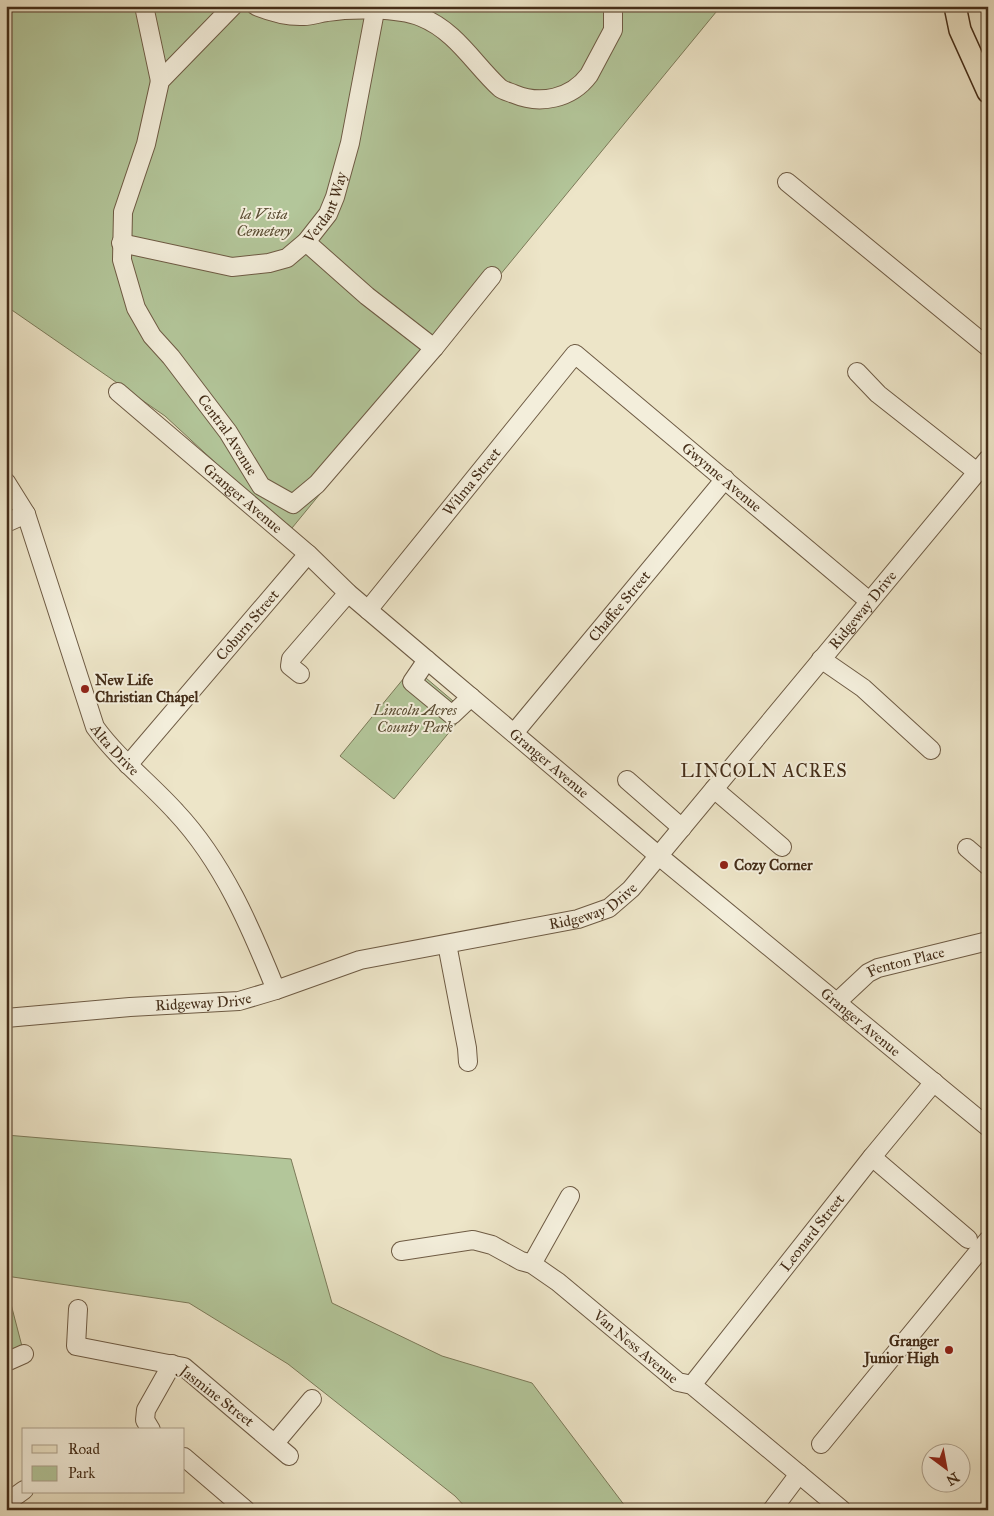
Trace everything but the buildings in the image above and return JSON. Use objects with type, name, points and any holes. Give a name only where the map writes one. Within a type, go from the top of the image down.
[{"type":"main road","points":[[955,6],[960,30],[988,92]]},
{"type":"street","points":[[144,6],[160,81]]},
{"type":"street","points":[[160,81],[233,6]]},
{"type":"street","points":[[256,6],[272,13],[304,16],[328,11],[375,11],[399,12],[422,17],[461,43],[501,89],[526,99],[548,100],[566,94],[584,82],[614,30],[613,6]]},
{"type":"street","name":"Verdant Way","points":[[121,243],[232,266],[269,263],[287,258],[306,242],[328,214],[335,197],[350,143],[375,11]]},
{"type":"street","name":"Central Avenue","points":[[160,81],[148,136],[123,212],[122,260],[136,308],[152,336],[171,357],[228,432],[261,486],[293,504]]},
{"type":"street","points":[[787,182],[988,347]]},
{"type":"street","points":[[306,242],[367,296],[434,348]]},
{"type":"street","name":"Granger Avenue","points":[[293,504],[317,484],[434,348],[492,276]]},
{"type":"street","name":"Gwynne Avenue","points":[[575,354],[869,601]]},
{"type":"street","name":"Wilma Street","points":[[368,610],[575,354]]},
{"type":"street","points":[[857,372],[878,394],[982,465]]},
{"type":"street","name":"Granger Avenue","points":[[118,392],[308,554],[368,610],[426,660],[659,856],[988,1127]]},
{"type":"street","name":"Ridgeway Drive","points":[[6,1018],[113,1008],[239,1001],[360,960],[578,919],[609,908],[631,889],[659,856],[982,465]]},
{"type":"street","name":"Chaffee Street","points":[[514,733],[725,479]]},
{"type":"street","name":"Alta Drive","points":[[6,482],[26,514],[95,727],[128,765],[177,812],[198,838],[240,908],[276,990]]},
{"type":"street","points":[[6,523],[26,514]]},
{"type":"street","name":"Coburn Street","points":[[128,765],[308,554]]},
{"type":"street","points":[[300,674],[290,666],[290,659],[348,592]]},
{"type":"street","points":[[821,659],[863,688],[931,750]]},
{"type":"street","points":[[426,660],[412,682],[452,715],[471,697]]},
{"type":"street","points":[[627,780],[682,828]]},
{"type":"street","points":[[714,789],[782,847]]},
{"type":"street","points":[[967,848],[988,866]]},
{"type":"street","name":"Fenton Place","points":[[837,1002],[868,973],[878,968],[988,941]]},
{"type":"street","points":[[447,944],[468,1062]]},
{"type":"street","name":"Leonard Street","points":[[692,1384],[934,1082]]},
{"type":"street","points":[[872,1157],[968,1239]]},
{"type":"street","points":[[527,1263],[570,1196]]},
{"type":"street","name":"Van Ness Avenue","points":[[401,1251],[473,1240],[492,1245],[527,1263],[571,1292],[678,1382],[692,1384],[842,1510]]},
{"type":"street","points":[[821,1444],[988,1240]]},
{"type":"street","name":"Jasmine Street","points":[[78,1309],[76,1346],[184,1367],[276,1443],[289,1456]]},
{"type":"street","points":[[6,1362],[24,1354]]},
{"type":"street","points":[[151,1428],[146,1420],[146,1410],[172,1364]]},
{"type":"street","points":[[276,1443],[312,1400]]},
{"type":"street","points":[[185,1458],[246,1510]]},
{"type":"street","points":[[772,1510],[799,1474]]},
{"type":"street","points":[[6,1503],[22,1491]]},
{"type":"green space","name":"la Vista Cemetery","points":[[6,6],[721,6],[292,528],[244,489],[165,416],[6,306]]},
{"type":"green space","name":"Lincoln Acres County Park","points":[[413,667],[466,712],[394,799],[340,756]]},
{"type":"green space","points":[[6,1135],[291,1159],[332,1303],[442,1356],[532,1383],[628,1510],[468,1510],[455,1496],[288,1364],[189,1303],[6,1276]]},
{"type":"green space","points":[[6,1285],[24,1354],[6,1368]]},
{"type":"place","name":"New Life Christian Chapel","points":[[85,689]]},
{"type":"place","name":"Cozy Corner","points":[[724,865]]},
{"type":"place","name":"Granger Junior High","points":[[949,1350]]},
{"type":"district","name":"LINCOLN ACRES","points":[[764,771]]}]
